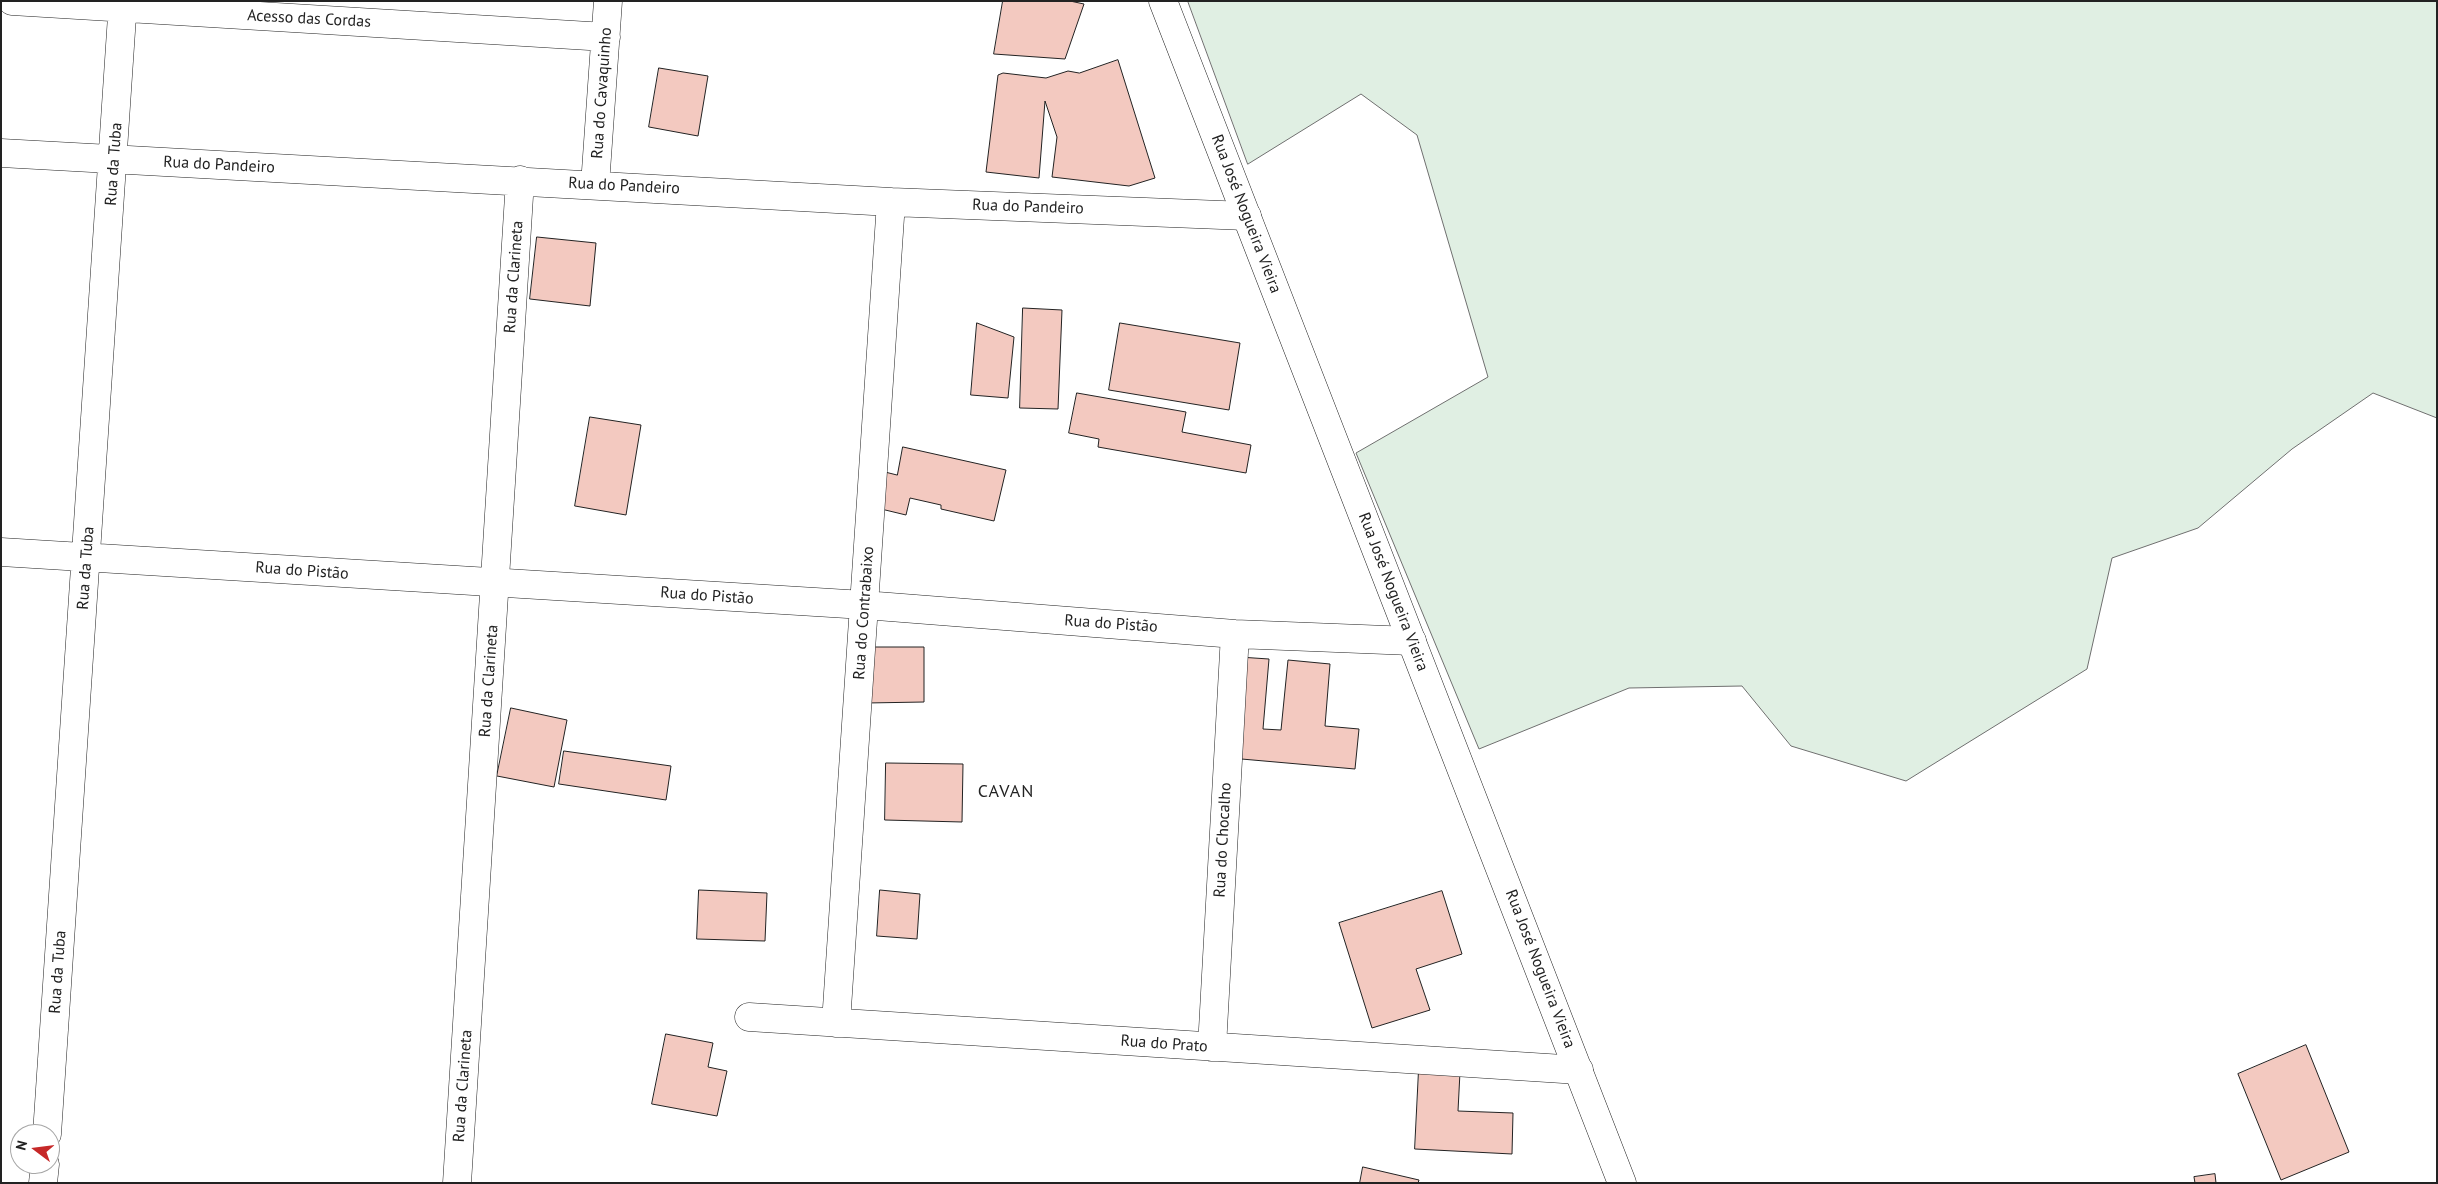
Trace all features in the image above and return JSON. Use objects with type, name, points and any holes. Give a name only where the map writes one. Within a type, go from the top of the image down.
[{"type":"street","name":"Acesso das Cordas","points":[[12,1],[123,5],[606,37]]},
{"type":"street","name":"Rua do Cavaquinho","points":[[595,185],[608,1]]},
{"type":"street","name":"Rua José Nogueira Vieira","points":[[1163,1],[1622,1183]]},
{"type":"street","name":"Rua da Tuba","points":[[48,1124],[123,5]]},
{"type":"street","name":"Rua do Pandeiro","points":[[1,153],[520,180],[891,202],[1247,216]]},
{"type":"street","name":"Rua da Clarineta","points":[[457,1183],[520,180]]},
{"type":"street","name":"Rua do Contrabaixo","points":[[836,1023],[891,202]]},
{"type":"street","name":"Rua do Pistão","points":[[1,552],[864,605],[1234,634],[1412,641]]},
{"type":"street","name":"Rua do Chocalho","points":[[1212,1047],[1234,634]]},
{"type":"street","name":"Rua do Prato","points":[[749,1017],[1579,1070]]},
{"type":"green space","points":[[1188,1],[2437,1],[2437,418],[2373,393],[2292,449],[2198,528],[2112,558],[2087,669],[1906,781],[1791,746],[1742,686],[1629,688],[1479,749],[1356,453],[1488,377],[1417,135],[1361,94],[1248,164]]},
{"type":"building","points":[[1003,1],[1070,1],[1084,4],[1065,59],[994,54]]},
{"type":"building","points":[[1118,60],[1155,178],[1129,186],[1052,177],[1057,137],[1045,101],[1039,178],[986,172],[998,75],[1003,73],[1046,78],[1068,71],[1079,73]]},
{"type":"building","points":[[659,68],[708,76],[698,136],[649,127]]},
{"type":"building","points":[[537,237],[596,243],[590,306],[530,299]]},
{"type":"building","points":[[1023,308],[1062,310],[1058,409],[1020,408]]},
{"type":"building","points":[[977,323],[1014,337],[1008,398],[971,395]]},
{"type":"building","points":[[1120,323],[1240,343],[1229,410],[1109,390]]},
{"type":"building","points":[[1077,393],[1186,412],[1182,432],[1251,445],[1246,473],[1098,447],[1099,439],[1069,433]]},
{"type":"building","points":[[590,417],[641,425],[626,515],[575,506]]},
{"type":"building","points":[[903,447],[1006,470],[994,521],[941,509],[941,505],[910,498],[906,515],[877,508],[885,472],[897,475]]},
{"type":"building","points":[[867,647],[924,647],[924,702],[867,703]]},
{"type":"building","points":[[1239,657],[1269,659],[1263,729],[1281,730],[1288,660],[1330,664],[1325,726],[1359,729],[1355,769],[1230,758]]},
{"type":"building","points":[[511,708],[567,720],[554,787],[497,776]]},
{"type":"building","points":[[564,751],[671,766],[666,800],[559,784]]},
{"type":"building","points":[[886,763],[963,764],[962,822],[885,820]]},
{"type":"building","points":[[699,890],[767,893],[765,941],[697,939]]},
{"type":"building","points":[[880,890],[920,894],[917,939],[877,936]]},
{"type":"building","points":[[1442,891],[1462,954],[1416,969],[1430,1010],[1372,1028],[1339,923]]},
{"type":"building","points":[[666,1034],[713,1043],[708,1067],[727,1071],[717,1116],[652,1104]]},
{"type":"building","points":[[2306,1045],[2349,1152],[2281,1180],[2238,1074]]},
{"type":"building","points":[[1419,1069],[1460,1072],[1458,1111],[1513,1113],[1512,1154],[1415,1149]]},
{"type":"building","points":[[1363,1167],[1419,1180],[1418,1183],[1360,1183]]},
{"type":"building","points":[[2215,1174],[2216,1183],[2195,1183],[2194,1177]]},
{"type":"district","name":"CAVAN","points":[[1006,792]]}]
